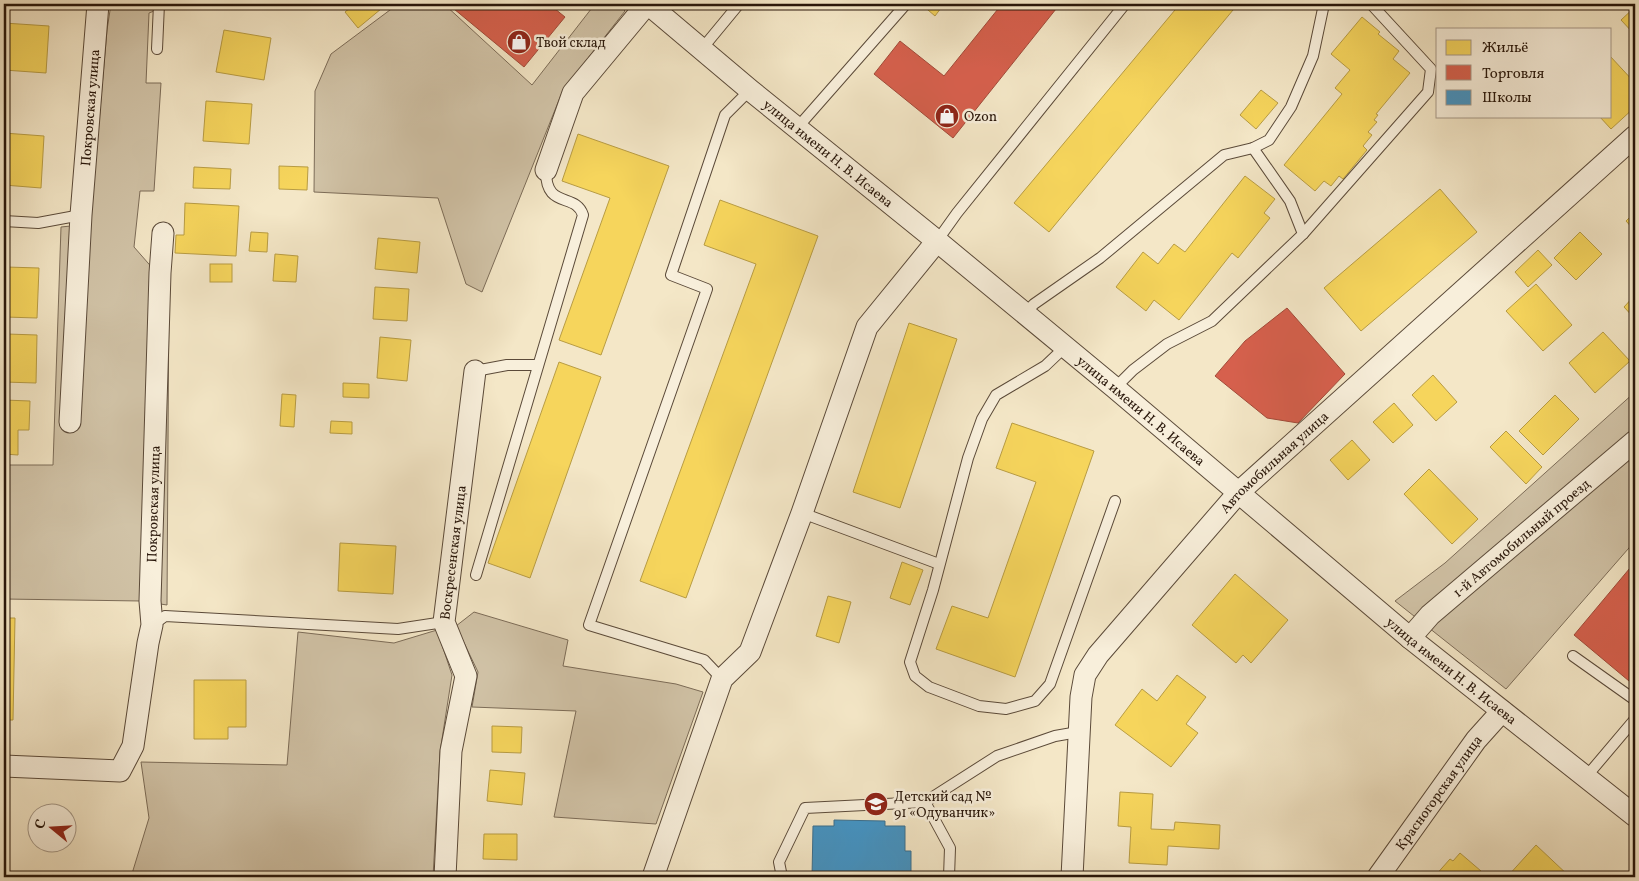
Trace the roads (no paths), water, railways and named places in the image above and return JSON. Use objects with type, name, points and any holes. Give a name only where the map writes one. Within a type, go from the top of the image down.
[{"type":"street","name":"Покровская улица","points":[[70,422],[81,215],[98,4]]},
{"type":"street","name":"улица имени Н. В. Исаева","points":[[648,4],[700,50],[938,240],[1410,638],[1635,816]]},
{"type":"street","points":[[546,170],[573,93],[648,4]]},
{"type":"street","name":"Автомобильная улица","points":[[1072,877],[1081,697],[1085,675],[1098,655],[1239,492],[1635,136]]},
{"type":"street","name":"Покровская улица","points":[[4,766],[120,771],[133,746],[152,626],[150,601],[160,273],[163,233]]},
{"type":"street","points":[[653,877],[722,679],[750,652],[802,513],[867,327],[938,240]]},
{"type":"street","name":"Воскресенская улица","points":[[445,877],[451,751],[466,676],[444,622],[475,371]]},
{"type":"street","name":"1-й Автомобильный проезд","points":[[1410,638],[1430,615],[1635,441]]},
{"type":"street","name":"Красногорская улица","points":[[1378,877],[1476,740],[1502,711]]},
{"type":"lane","points":[[157,49],[159,4]]},
{"type":"lane","points":[[700,50],[739,4]]},
{"type":"lane","points":[[797,128],[906,4]]},
{"type":"lane","points":[[938,240],[957,213],[1125,4]]},
{"type":"lane","points":[[1024,314],[1034,304],[1100,258],[1224,155],[1253,148],[1270,140],[1291,107],[1313,56],[1324,4]]},
{"type":"lane","points":[[1115,388],[1133,370],[1167,344],[1212,321],[1303,234],[1428,92],[1431,69],[1371,4]]},
{"type":"lane","points":[[722,679],[704,660],[589,625],[707,288],[671,276],[725,115],[750,90]]},
{"type":"lane","points":[[1253,148],[1290,202],[1303,234]]},
{"type":"lane","points":[[476,575],[582,215],[580,208],[575,204],[556,198],[550,191],[545,181],[546,170]]},
{"type":"lane","points":[[4,221],[38,223],[81,215]]},
{"type":"lane","points":[[1065,347],[1045,366],[996,395],[982,419],[968,458],[933,590],[910,662],[916,676],[929,687],[979,706],[1006,709],[1035,701],[1050,684],[1115,501]]},
{"type":"lane","points":[[475,371],[507,365],[538,365]]},
{"type":"lane","points":[[802,513],[939,564]]},
{"type":"lane","points":[[152,626],[165,616],[398,629],[444,622]]},
{"type":"lane","points":[[1573,656],[1635,700]]},
{"type":"lane","points":[[1586,777],[1635,719]]},
{"type":"lane","points":[[782,877],[779,862],[805,808],[925,802],[997,756],[1055,736],[1078,732]]},
{"type":"lane","points":[[925,802],[950,848],[949,877]]},
{"type":"place","name":"Твой склад","points":[[519,42]]},
{"type":"place","name":"Ozon","points":[[947,116]]},
{"type":"place","name":"Детский сад № 91 «Одуванчик»","points":[[876,804]]}]
